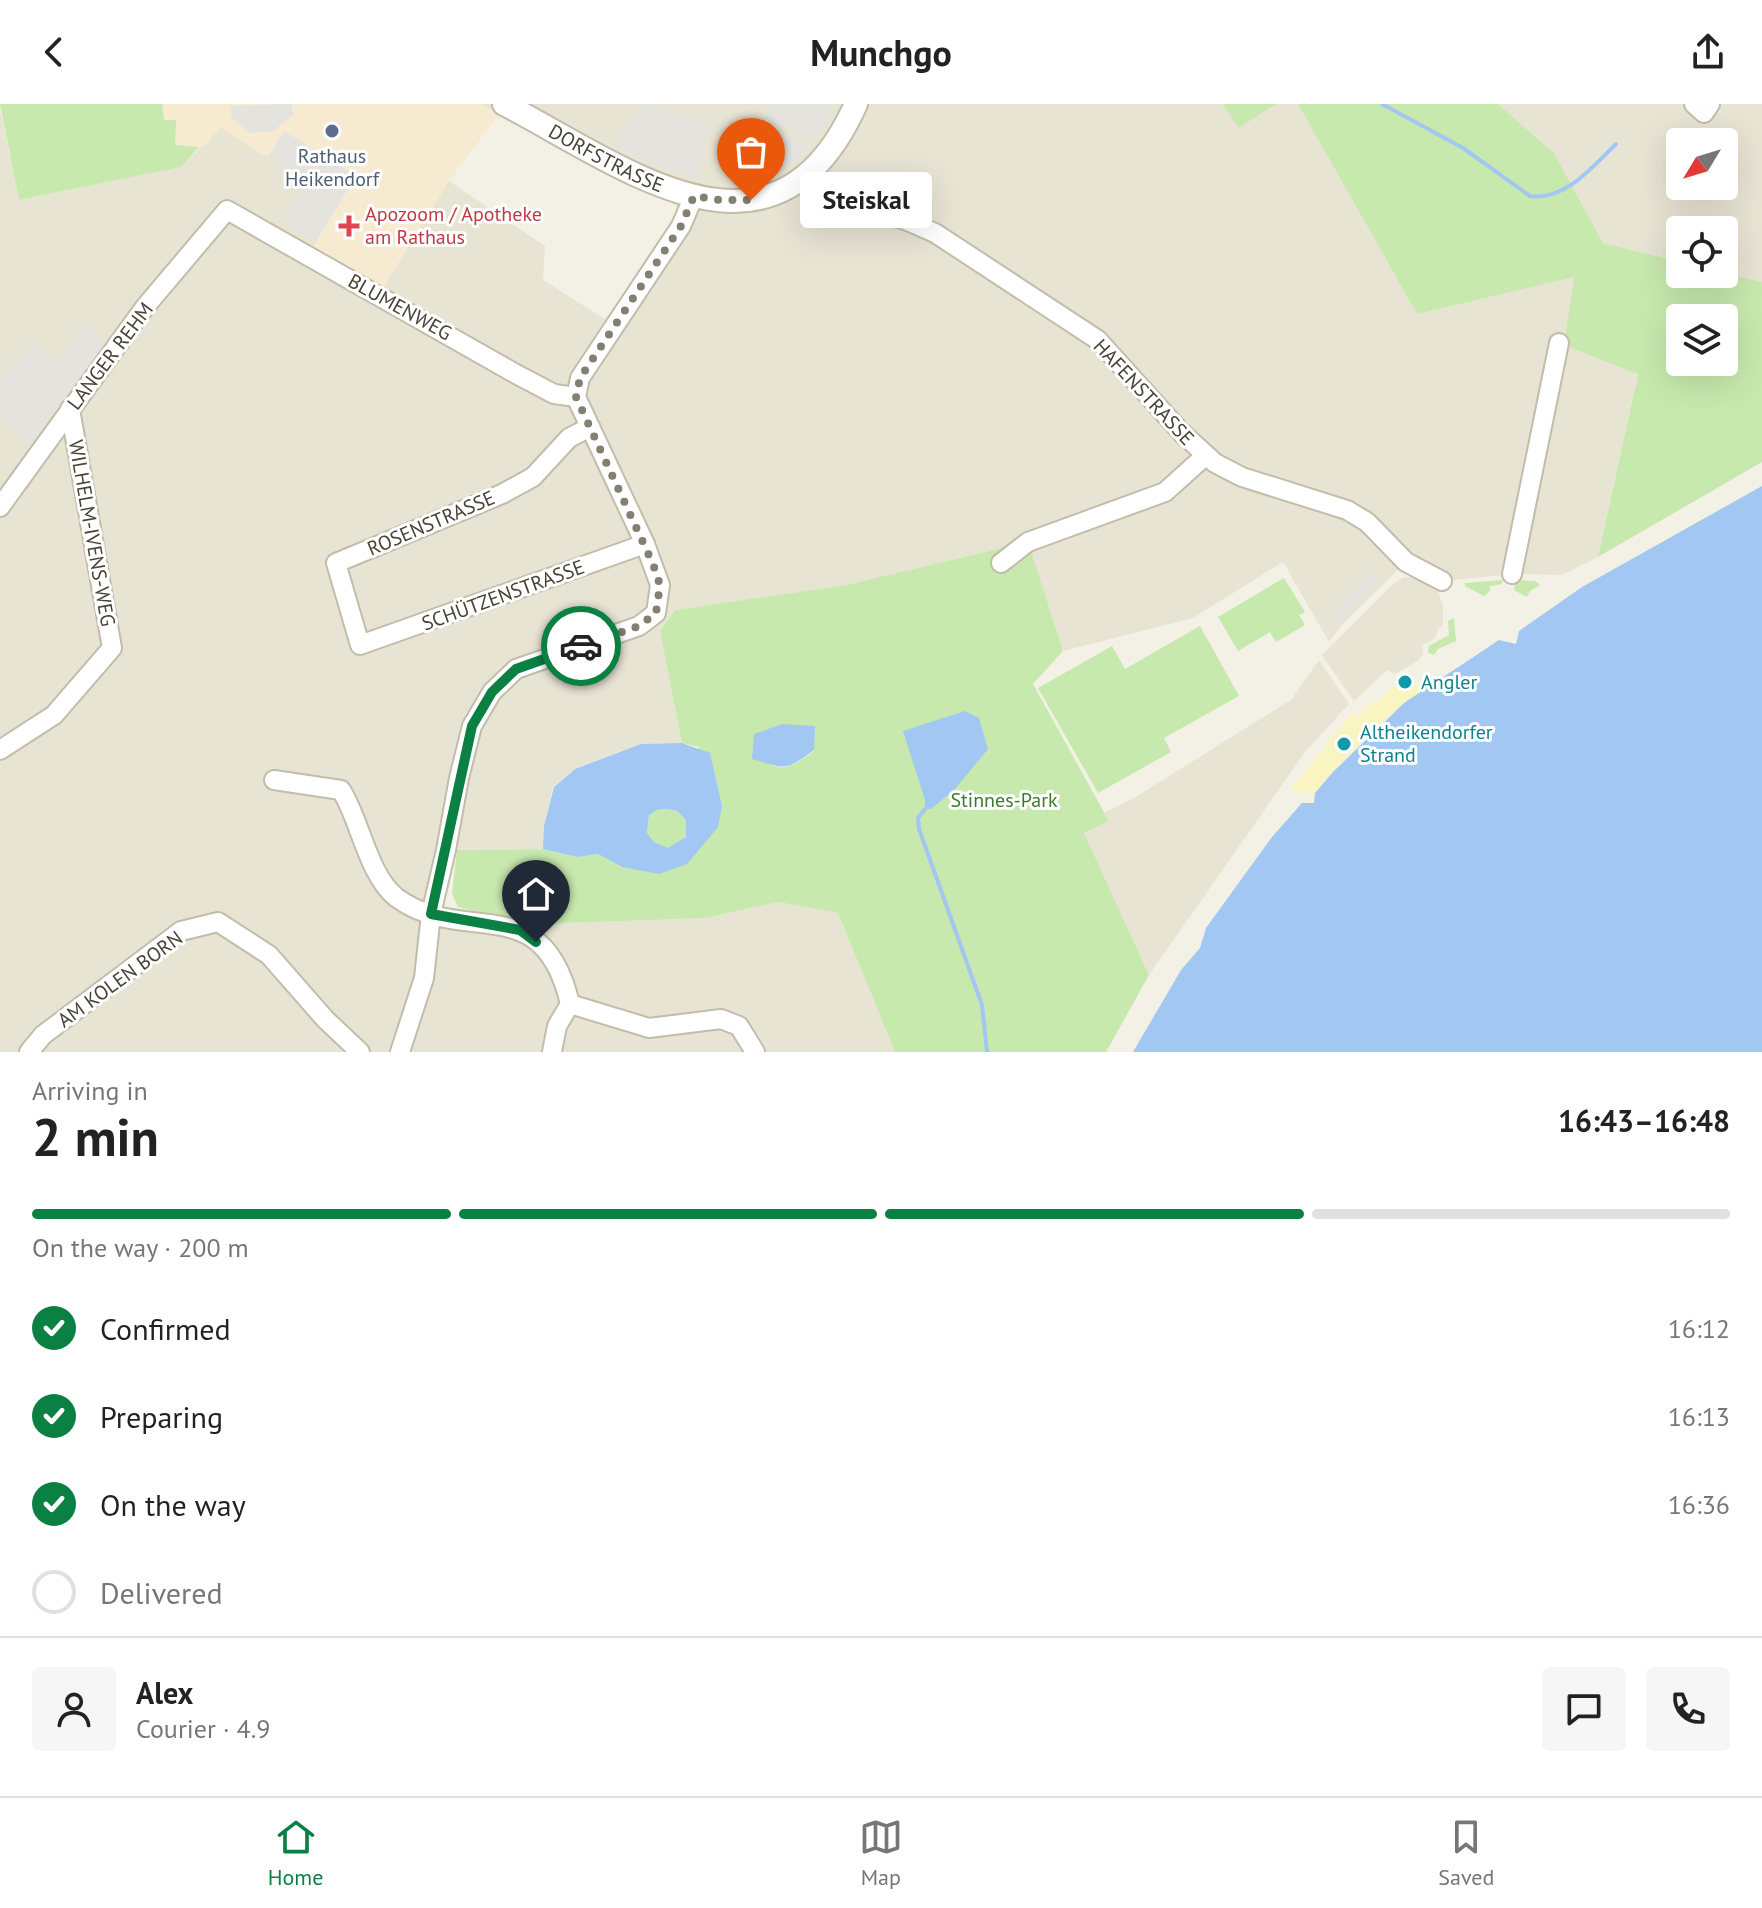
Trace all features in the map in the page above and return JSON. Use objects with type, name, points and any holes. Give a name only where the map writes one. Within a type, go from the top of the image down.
[{"type":"street","name":"DORFSTRASSE","points":[[504,104],[629,172],[694,196],[744,201],[770,195],[803,179]]},
{"type":"street","points":[[803,179],[818,167],[834,146],[856,104]]},
{"type":"street","name":"HAFENSTRASSE","points":[[803,179],[843,207],[903,219],[935,233],[1088,333],[1110,352],[1205,456],[1242,477],[1347,510],[1367,522],[1406,562],[1442,581]]},
{"type":"street","points":[[400,1052],[424,978],[431,914],[472,726],[492,692],[516,669],[639,626],[656,613],[660,585],[645,544],[576,397],[580,378],[681,226],[694,196]]},
{"type":"street","name":"BLUMENWEG","points":[[227,210],[516,374],[554,394],[576,397]]},
{"type":"street","name":"LANGER REHM","points":[[0,507],[145,307],[227,210]]},
{"type":"street","points":[[1512,574],[1559,343]]},
{"type":"street","name":"WILHELM-IVENS-WEG","points":[[0,750],[54,715],[112,648],[70,409]]},
{"type":"street","name":"ROSENSTRASSE","points":[[360,645],[336,563],[502,494],[533,477],[569,438],[590,427]]},
{"type":"street","points":[[1001,563],[1028,542],[1165,492],[1205,456]]},
{"type":"street","name":"SCHÜTZENSTRASSE","points":[[360,645],[645,544]]},
{"type":"street","points":[[274,780],[341,790],[353,808],[356,825],[381,877],[396,897],[431,914],[520,930],[553,954],[565,980],[570,1004],[557,1026],[552,1052]]},
{"type":"street","name":"AM KOLEN BORN","points":[[29,1052],[43,1035],[181,931],[218,922],[269,955],[325,1019],[360,1052]]},
{"type":"street","points":[[570,1004],[649,1028],[721,1019],[739,1026],[755,1052]]},
{"type":"shaded area","points":[[162,104],[481,104],[499,114],[449,181],[382,289],[312,248],[356,176],[284,132],[269,155],[260,154],[221,127],[203,147],[175,145],[164,120]]},
{"type":"shaded area","points":[[292,104],[293,115],[273,131],[250,133],[231,118],[230,106]]},
{"type":"shaded area","points":[[481,104],[1222,104],[1239,128],[1276,104],[1298,104],[1417,314],[1574,276],[1565,345],[1638,373],[1598,557],[1562,575],[1512,574],[1442,581],[1406,562],[1342,625],[1329,642],[1283,562],[1193,618],[1063,651],[1027,542],[846,585],[676,610],[660,631],[682,743],[641,744],[574,769],[553,787],[544,826],[543,849],[446,850],[431,914],[520,930],[566,923],[705,918],[778,902],[838,913],[895,1052],[0,1052],[0,108],[19,200],[181,167],[221,127],[260,154],[269,155],[307,180],[282,220],[316,242],[312,247],[382,289],[449,181],[545,246],[543,280],[605,319],[675,223],[678,209],[655,190],[590,161]]},
{"type":"shaded area","points":[[642,104],[651,104],[710,126],[696,179],[647,162],[614,146]]},
{"type":"shaded area","points":[[768,104],[818,104],[833,110],[816,139],[766,119]]},
{"type":"shaded area","points":[[1498,104],[1762,104],[1762,282],[1738,276],[1738,216],[1666,216],[1666,259],[1603,243],[1554,153]]},
{"type":"shaded area","points":[[768,128],[812,148],[797,162],[772,175],[765,137]]},
{"type":"shaded area","points":[[284,131],[356,176],[316,242],[282,220],[307,180],[269,155]]},
{"type":"shaded area","points":[[852,190],[878,195],[875,207],[850,201]]},
{"type":"shaded area","points":[[83,325],[105,342],[30,444],[0,418],[0,381],[33,343],[55,363]]},
{"type":"shaded area","points":[[1373,571],[1381,579],[1336,624],[1328,616]]},
{"type":"shaded area","points":[[1404,577],[1420,578],[1438,592],[1443,606],[1443,626],[1438,629],[1435,638],[1422,645],[1423,653],[1419,660],[1395,674],[1387,670],[1354,701],[1322,655],[1392,585]]},
{"type":"shaded area","points":[[1319,660],[1349,704],[1305,752],[1149,975],[1084,833],[1109,821],[1105,812],[1134,798],[1291,700]]},
{"type":"green space","points":[[0,104],[162,104],[164,120],[176,120],[175,145],[199,147],[181,167],[19,200]]},
{"type":"green space","points":[[1222,104],[1276,104],[1239,128]]},
{"type":"green space","points":[[1298,104],[1498,104],[1554,153],[1603,243],[1666,259],[1666,288],[1738,288],[1738,276],[1762,282],[1762,462],[1598,557],[1638,374],[1564,345],[1574,277],[1417,314]]},
{"type":"green space","name":"Stinnes-Park","points":[[1028,542],[1063,651],[1033,684],[1109,821],[1084,833],[1149,975],[1106,1052],[895,1052],[838,913],[778,902],[705,918],[566,923],[538,927],[458,907],[452,894],[457,850],[543,849],[578,857],[598,854],[622,867],[687,864],[699,747],[682,743],[660,631],[675,610],[846,585]],"holes":[[[814,726],[814,751],[787,767],[768,763]]]},
{"type":"green space","points":[[1284,578],[1305,612],[1298,616],[1305,625],[1276,642],[1270,632],[1238,651],[1218,617]]},
{"type":"green space","points":[[1503,580],[1502,584],[1490,586],[1490,591],[1484,596],[1465,586],[1465,583]]},
{"type":"green space","points":[[1516,580],[1535,581],[1540,585],[1527,597],[1514,590]]},
{"type":"green space","points":[[1454,618],[1456,641],[1438,649],[1434,655],[1428,653],[1429,646],[1449,635],[1448,621]]},
{"type":"green space","points":[[1200,626],[1239,696],[1164,738],[1171,752],[1098,793],[1038,688],[1112,646],[1125,669]]},
{"type":"green space","points":[[667,809],[677,811],[686,820],[686,837],[669,849],[654,842],[647,833],[649,815]]},
{"type":"sand","name":"Altheikendorfer Strand","points":[[1418,684],[1422,691],[1365,738],[1315,793],[1288,792],[1352,713],[1357,716],[1395,685],[1406,691]]},
{"type":"water","points":[[1762,486],[1762,1052],[1133,1052],[1181,970],[1200,948],[1206,928],[1272,837],[1302,803],[1314,803],[1315,793],[1333,772],[1404,703],[1499,640],[1516,644],[1519,631],[1582,587]]},
{"type":"water","points":[[965,711],[979,718],[988,749],[954,790],[931,809],[925,809],[925,800],[903,731]]},
{"type":"water","points":[[782,724],[815,726],[814,750],[784,766],[752,759],[754,734]]},
{"type":"water","points":[[682,743],[710,753],[722,806],[718,827],[687,864],[659,874],[622,867],[598,854],[578,857],[543,849],[544,826],[554,787],[575,769],[641,744]],"holes":[[[657,810],[677,811],[686,820],[686,837],[668,848],[654,842],[647,833],[649,815]]]},
{"type":"waterway","points":[[1382,104],[1463,148],[1530,196],[1543,196],[1566,188],[1616,144]]},
{"type":"waterway","points":[[925,809],[918,818],[919,829],[982,1005],[987,1052]]},
{"type":"way so far","points":[[581,646],[639,626],[656,613],[660,585],[645,544],[576,397],[580,378],[681,226],[694,196],[751,200]]},
{"type":"place","name":"Rathaus Heikendorf","points":[[332,131]]},
{"type":"place","name":"Steiskal","points":[[751,200]]},
{"type":"place","name":"Apozoom / Apotheke am Rathaus","points":[[349,226]]},
{"type":"place","name":"Angler","points":[[1405,682]]},
{"type":"place","name":"Altheikendorfer Strand","points":[[1344,744]]},
{"type":"route","points":[[536,942],[520,930],[431,914],[472,726],[492,692],[516,669],[581,646]]}]
